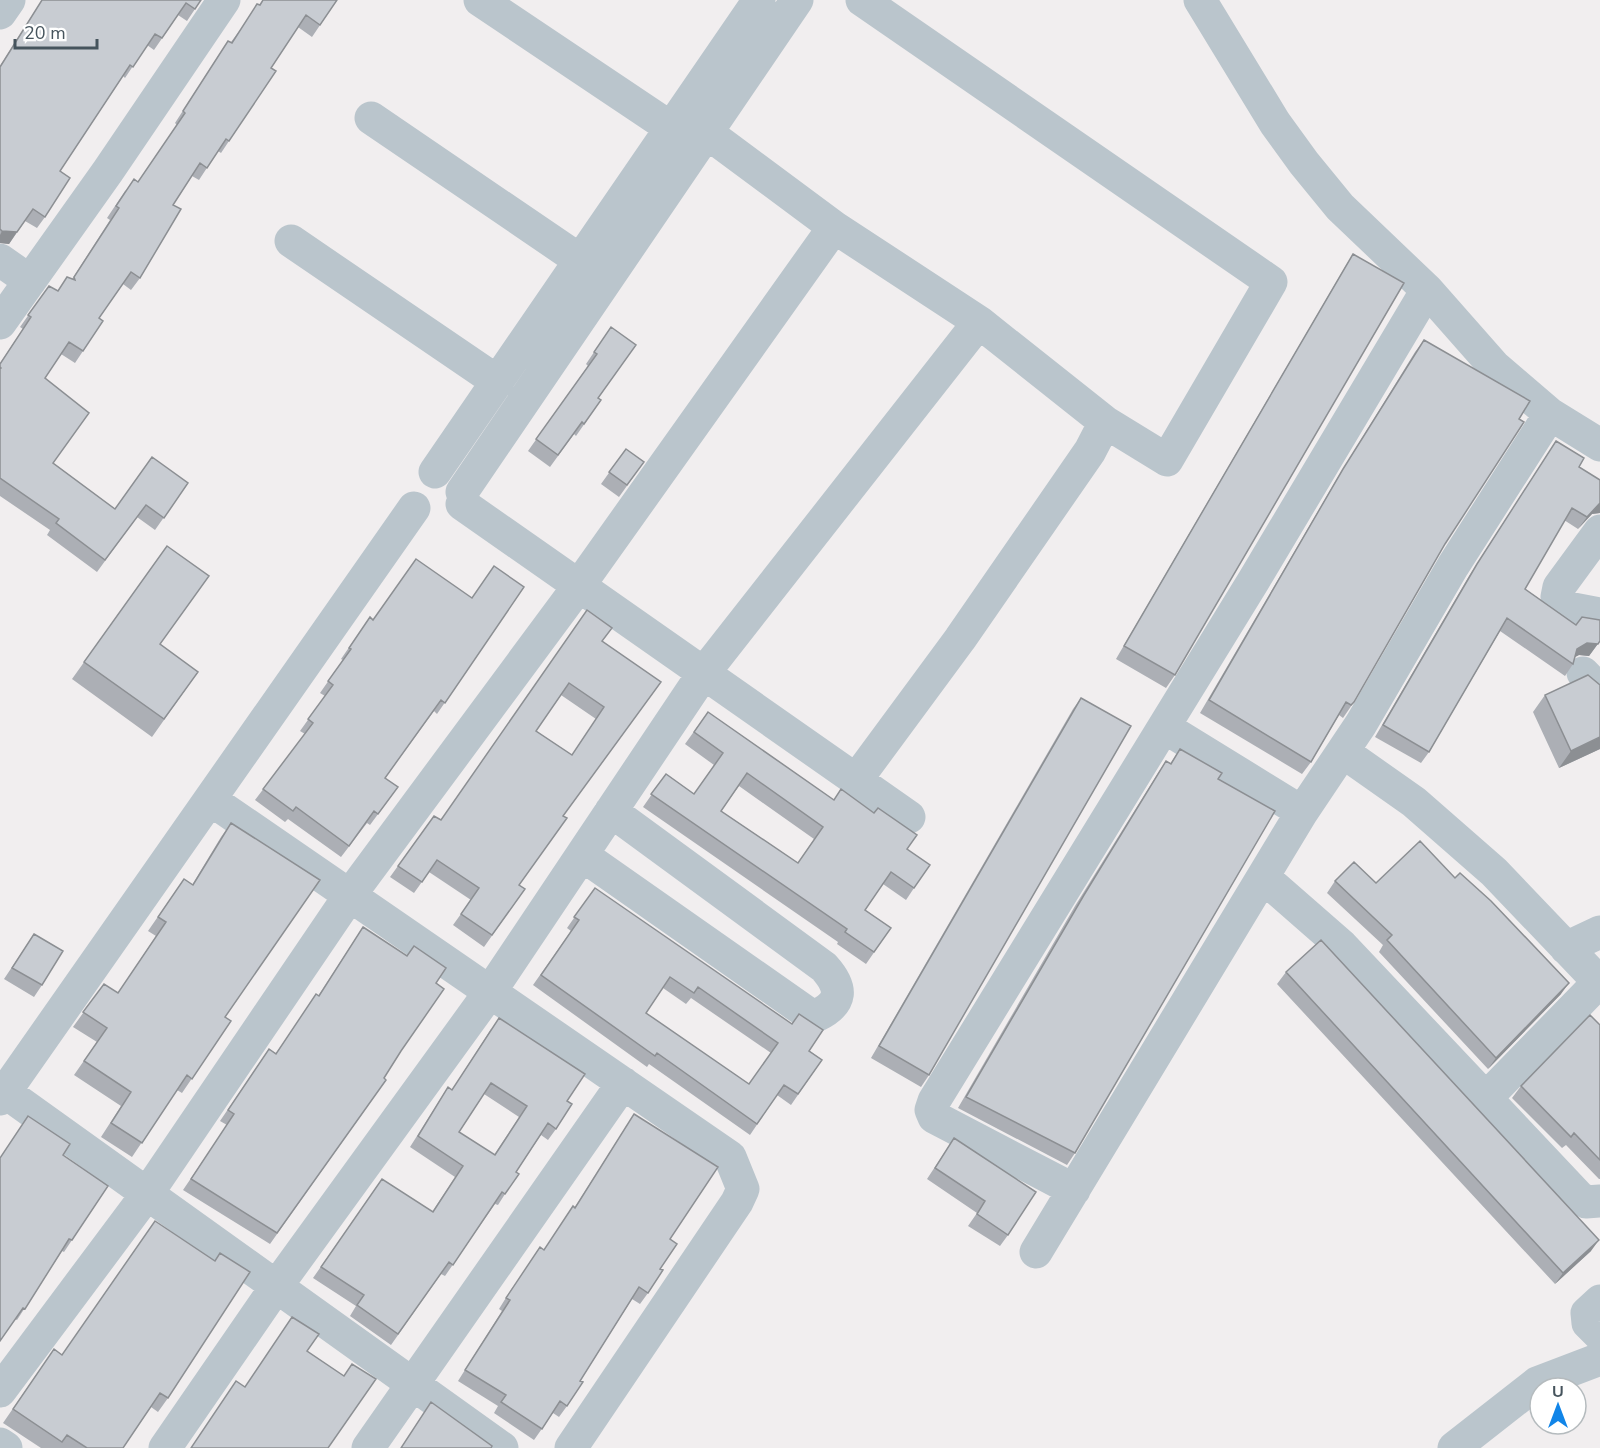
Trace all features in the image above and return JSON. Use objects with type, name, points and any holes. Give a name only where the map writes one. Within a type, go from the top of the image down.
[{"type":"street","points":[[0,13],[9,0]]},
{"type":"street","points":[[0,323],[224,0]]},
{"type":"street","points":[[480,0],[672,129]]},
{"type":"street","points":[[759,0],[435,472],[420,478],[415,484],[411,496],[414,508],[424,519],[439,523],[454,517],[462,498],[574,329],[797,0]]},
{"type":"street","points":[[706,132],[834,227],[979,322],[1106,422],[1167,460],[1271,282],[862,0]]},
{"type":"street","points":[[1200,0],[1275,123],[1340,207],[1427,290],[1494,366],[1550,414],[1600,445]]},
{"type":"street","points":[[371,118],[581,261]]},
{"type":"street","points":[[0,1391],[147,1194],[350,895],[578,587],[834,227]]},
{"type":"street","points":[[291,241],[498,382]]},
{"type":"street","points":[[0,260],[30,281]]},
{"type":"street","points":[[1074,1190],[934,1117],[931,1110],[1427,290]]},
{"type":"street","points":[[549,308],[574,329]]},
{"type":"street","points":[[165,1448],[276,1287],[490,992],[703,674],[979,322]]},
{"type":"street","points":[[1036,1252],[1302,812],[1343,752],[1453,566],[1550,414]]},
{"type":"street","points":[[856,780],[1090,452],[1106,422]]},
{"type":"street","points":[[435,472],[453,477],[462,498],[578,587],[909,817]]},
{"type":"street","points":[[414,508],[3,1095],[147,1194],[502,1448]]},
{"type":"street","points":[[1600,531],[1559,587],[1557,597],[1563,607],[1600,614]]},
{"type":"street","points":[[1164,727],[1302,812]]},
{"type":"street","points":[[1343,752],[1413,802],[1494,872],[1600,983],[1486,1098]]},
{"type":"street","points":[[211,800],[730,1157],[743,1189],[571,1448]]},
{"type":"street","points":[[582,855],[806,1012],[816,1016],[829,1010],[838,993],[837,981],[824,967],[611,811]]},
{"type":"street","points":[[646,900],[677,859]]},
{"type":"street","points":[[1263,877],[1342,946],[1579,1197],[1586,1202],[1600,1201]]},
{"type":"street","points":[[747,971],[774,930]]},
{"type":"street","points":[[1566,948],[1600,932]]},
{"type":"street","points":[[368,1448],[623,1083]]},
{"type":"street","points":[[1600,1301],[1587,1313],[1588,1323],[1600,1335]]},
{"type":"street","points":[[1454,1448],[1537,1383],[1600,1359]]},
{"type":"street","points":[[0,1444],[6,1448]]},
{"type":"building","points":[[42,0],[201,0],[195,9],[186,3],[162,38],[155,34],[133,67],[130,65],[60,171],[70,178],[45,217],[33,209],[17,232],[2,231],[0,229],[0,67]]},
{"type":"building","points":[[263,0],[337,0],[320,25],[306,15],[271,68],[276,71],[229,141],[226,139],[207,168],[200,163],[173,205],[181,209],[140,278],[131,272],[99,318],[103,321],[83,351],[69,342],[45,378],[89,413],[53,463],[115,509],[152,457],[188,483],[164,518],[146,505],[105,560],[56,523],[59,519],[0,478],[0,364],[31,317],[28,315],[49,286],[58,291],[67,277],[75,280],[74,277],[119,208],[116,206],[134,179],[138,182],[185,113],[183,111],[228,41],[232,43],[257,4],[260,5]]},
{"type":"building","points":[[1353,254],[1404,283],[1175,675],[1124,646]]},
{"type":"building","points":[[611,327],[636,345],[598,398],[601,400],[584,424],[582,422],[558,455],[536,439],[597,354],[594,352]]},
{"type":"building","points":[[1424,340],[1530,401],[1519,419],[1524,422],[1445,544],[1354,702],[1351,705],[1346,702],[1311,762],[1209,700],[1343,469]]},
{"type":"building","points":[[1556,441],[1584,458],[1579,467],[1600,480],[1600,503],[1587,517],[1572,508],[1525,589],[1576,625],[1582,617],[1600,620],[1600,641],[1598,644],[1587,643],[1577,649],[1573,664],[1507,618],[1429,752],[1383,725],[1477,564]]},
{"type":"building","points":[[626,449],[644,462],[627,485],[609,472]]},
{"type":"building","points":[[167,546],[209,576],[160,644],[198,672],[164,719],[84,662]]},
{"type":"building","points":[[416,559],[472,598],[494,566],[524,587],[445,703],[441,700],[385,778],[398,787],[378,814],[374,811],[349,846],[296,807],[293,811],[263,789],[313,723],[308,719],[333,685],[328,681],[351,649],[349,648],[370,617],[373,620]]},
{"type":"building","points":[[587,610],[612,628],[602,641],[661,682],[563,816],[567,818],[519,885],[525,889],[492,935],[461,914],[479,888],[437,860],[422,882],[398,866],[434,816],[441,820]],"holes":[[[569,683],[604,707],[572,755],[536,731]]]},
{"type":"building","points":[[1588,675],[1600,685],[1600,737],[1571,751],[1545,695]]},
{"type":"building","points":[[1081,698],[1131,726],[929,1075],[879,1046]]},
{"type":"building","points":[[708,712],[834,800],[841,789],[874,813],[878,808],[917,835],[907,849],[930,865],[914,888],[891,872],[865,910],[891,928],[874,952],[845,932],[847,929],[651,794],[666,774],[694,794],[723,753],[694,732]],"holes":[[[747,773],[823,827],[798,863],[721,811]]]},
{"type":"building","points":[[1180,749],[1222,773],[1218,779],[1275,811],[1075,1153],[966,1097],[1084,895],[1166,761],[1171,764]]},
{"type":"building","points":[[231,823],[320,880],[225,1017],[231,1021],[192,1079],[187,1075],[142,1143],[111,1123],[131,1092],[84,1061],[107,1028],[83,1012],[104,984],[118,993],[166,922],[158,917],[184,879],[193,885]]},
{"type":"building","points":[[1420,841],[1455,878],[1460,873],[1491,901],[1569,983],[1496,1058],[1387,940],[1392,935],[1335,881],[1354,862],[1376,883]]},
{"type":"building","points":[[595,888],[792,1024],[799,1014],[823,1030],[809,1051],[822,1060],[798,1094],[784,1085],[757,1124],[657,1053],[655,1056],[541,975],[579,920],[574,917]],"holes":[[[670,977],[694,993],[698,987],[778,1043],[749,1084],[646,1013]]]},
{"type":"building","points":[[363,927],[407,956],[414,946],[446,968],[436,983],[444,989],[401,1051],[384,1078],[386,1080],[277,1233],[191,1179],[234,1114],[228,1110],[269,1049],[276,1054],[316,994],[319,996]]},
{"type":"building","points":[[34,934],[63,951],[42,985],[12,968]]},
{"type":"building","points":[[1321,940],[1599,1240],[1563,1273],[1286,972]]},
{"type":"building","points":[[1590,1015],[1600,1025],[1600,1160],[1574,1133],[1571,1137],[1521,1086]]},
{"type":"building","points":[[499,1018],[585,1074],[567,1101],[572,1104],[556,1129],[548,1123],[516,1172],[519,1174],[505,1194],[502,1192],[453,1265],[449,1262],[398,1334],[357,1305],[364,1295],[321,1267],[382,1179],[433,1212],[463,1166],[418,1136],[448,1087],[452,1090]],"holes":[[[491,1083],[527,1106],[495,1155],[459,1132]]]},
{"type":"building","points":[[634,1114],[718,1167],[670,1239],[677,1244],[660,1269],[663,1270],[648,1293],[639,1287],[580,1381],[583,1382],[567,1406],[560,1401],[542,1429],[501,1402],[506,1395],[465,1370],[510,1300],[506,1298],[540,1247],[544,1250],[573,1206],[575,1208]]},
{"type":"building","points":[[28,1116],[70,1144],[63,1155],[108,1186],[72,1240],[69,1239],[25,1309],[23,1308],[0,1341],[0,1158]]},
{"type":"building","points":[[954,1138],[1036,1192],[1008,1235],[977,1214],[985,1201],[935,1168]]},
{"type":"building","points":[[155,1221],[215,1261],[220,1253],[250,1272],[168,1398],[160,1393],[123,1448],[87,1448],[67,1435],[62,1442],[13,1409],[54,1349],[62,1355]]},
{"type":"building","points":[[292,1317],[319,1334],[307,1351],[344,1376],[352,1364],[376,1379],[328,1448],[191,1448],[236,1381],[245,1387]]},
{"type":"building","points":[[431,1402],[492,1446],[491,1448],[401,1448]]}]
